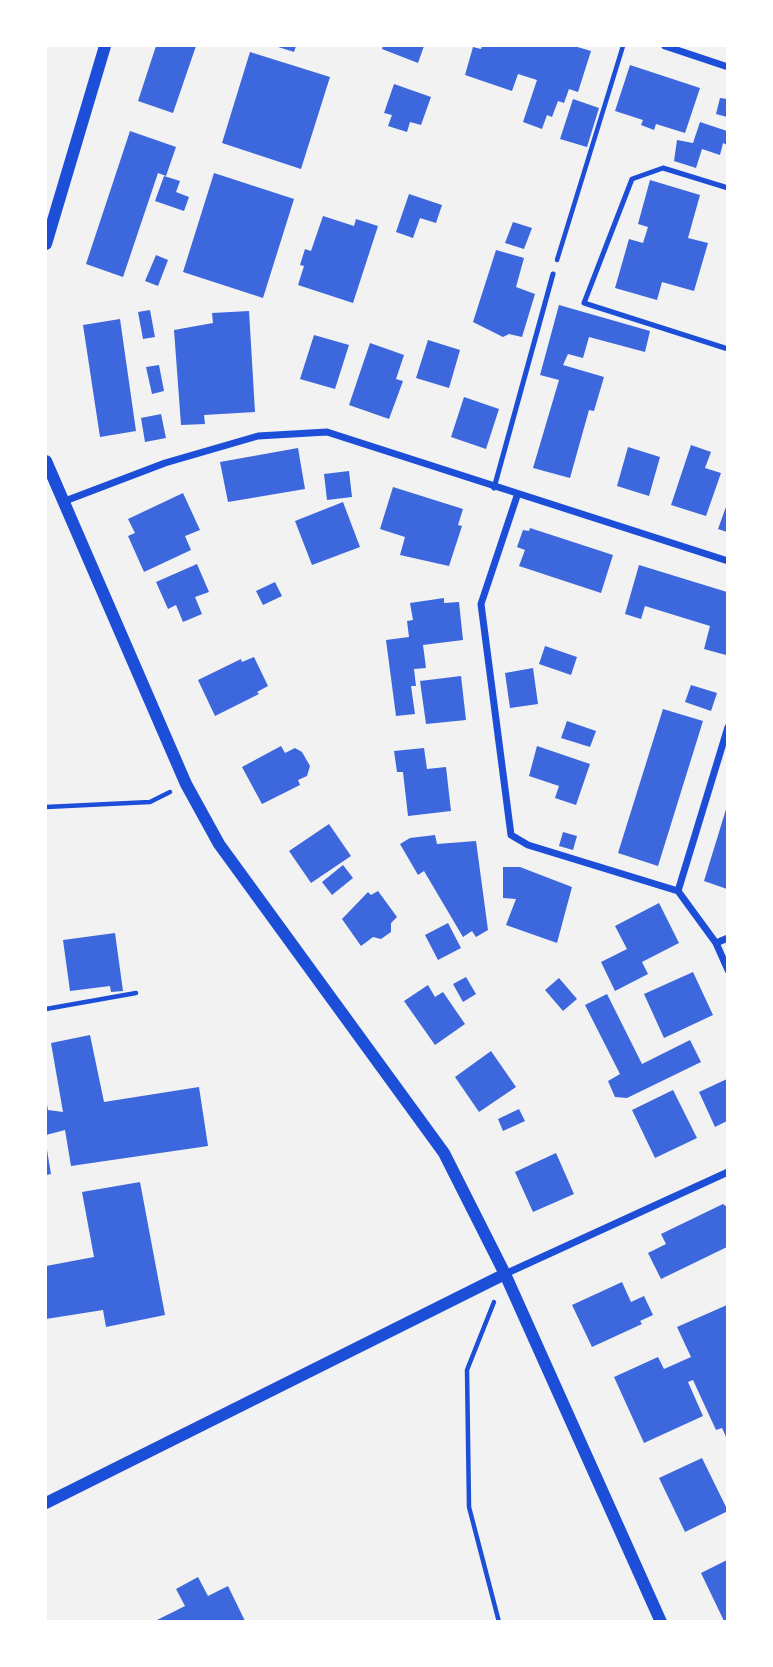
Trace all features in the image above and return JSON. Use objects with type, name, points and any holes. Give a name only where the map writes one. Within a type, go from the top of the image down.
[{"type":"street","points":[[46,244],[105,46]]},
{"type":"street","points":[[665,46],[727,67]]},
{"type":"street","points":[[65,501],[165,463],[258,436],[327,432],[517,496],[727,561]]},
{"type":"street","points":[[46,461],[186,784],[219,844],[444,1153],[505,1274],[661,1622]]},
{"type":"street","points":[[517,496],[481,604],[511,835],[528,845],[678,891],[716,943],[727,970]]},
{"type":"street","points":[[678,891],[727,726]]},
{"type":"street","points":[[716,943],[727,938]]},
{"type":"street","points":[[46,1503],[505,1274],[727,1172]]},
{"type":"lane","points":[[727,188],[663,168],[632,179],[584,303],[727,349]]},
{"type":"lane","points":[[494,488],[553,274]]},
{"type":"path","points":[[553,274],[623,46]]},
{"type":"path","points":[[46,807],[150,802],[186,784]]},
{"type":"path","points":[[46,1009],[136,993]]},
{"type":"path","points":[[499,1622],[469,1507],[467,1370],[505,1274]]},
{"type":"building","points":[[156,46],[196,46],[173,113],[138,101]]},
{"type":"building","points":[[275,46],[296,46],[294,52]]},
{"type":"building","points":[[383,46],[424,46],[418,63],[382,49]]},
{"type":"building","points":[[482,46],[574,46],[591,51],[578,92],[569,89],[564,103],[558,101],[552,117],[547,115],[542,129],[523,122],[537,80],[518,74],[512,91],[465,75],[473,47],[481,49]]},
{"type":"building","points":[[250,52],[330,77],[301,169],[222,143]]},
{"type":"building","points":[[630,65],[700,88],[685,133],[656,124],[654,130],[641,125],[643,120],[615,111]]},
{"type":"building","points":[[394,84],[431,97],[421,125],[410,122],[407,132],[388,126],[392,115],[384,113]]},
{"type":"building","points":[[720,98],[727,99],[727,117],[716,114]]},
{"type":"building","points":[[573,99],[599,108],[587,147],[560,139]]},
{"type":"building","points":[[700,122],[727,131],[727,145],[723,143],[720,155],[702,149],[696,168],[674,161],[677,140],[693,143]]},
{"type":"building","points":[[130,131],[176,147],[166,176],[158,173],[123,277],[86,264]]},
{"type":"building","points":[[214,173],[294,199],[263,298],[183,272]]},
{"type":"building","points":[[164,176],[180,181],[176,192],[189,197],[184,211],[155,201]]},
{"type":"building","points":[[650,180],[700,195],[688,238],[708,243],[694,291],[662,282],[657,300],[615,288],[629,239],[643,243],[648,227],[638,224]]},
{"type":"building","points":[[409,194],[442,205],[436,223],[420,218],[413,238],[396,232]]},
{"type":"building","points":[[323,216],[354,226],[356,219],[378,226],[353,303],[298,285],[304,266],[300,265],[305,249],[311,251]]},
{"type":"building","points":[[513,222],[532,228],[524,249],[505,243]]},
{"type":"building","points":[[496,250],[524,258],[516,287],[535,294],[522,337],[509,334],[503,337],[473,322]]},
{"type":"building","points":[[156,255],[168,260],[158,286],[145,281]]},
{"type":"building","points":[[559,305],[650,331],[645,352],[589,337],[583,358],[568,354],[563,365],[604,377],[594,411],[589,410],[570,478],[533,468],[559,380],[540,375]]},
{"type":"building","points":[[150,310],[155,337],[143,339],[138,312]]},
{"type":"building","points":[[249,311],[255,412],[204,415],[205,424],[181,425],[174,330],[213,323],[212,313]]},
{"type":"building","points":[[120,319],[136,431],[100,437],[83,325]]},
{"type":"building","points":[[314,335],[349,345],[335,389],[300,379]]},
{"type":"building","points":[[428,340],[460,350],[449,388],[416,378]]},
{"type":"building","points":[[370,343],[404,355],[396,379],[403,381],[389,419],[349,405]]},
{"type":"building","points":[[159,365],[164,391],[152,394],[146,367]]},
{"type":"building","points":[[464,397],[499,409],[486,449],[451,437]]},
{"type":"building","points":[[161,414],[166,438],[145,442],[141,418]]},
{"type":"building","points":[[691,445],[711,452],[705,468],[721,473],[706,516],[671,505]]},
{"type":"building","points":[[628,447],[660,457],[649,496],[617,486]]},
{"type":"building","points":[[298,448],[305,489],[228,502],[220,462]]},
{"type":"building","points":[[349,471],[352,497],[327,500],[324,474]]},
{"type":"building","points":[[393,487],[463,509],[458,525],[462,526],[449,566],[400,555],[405,537],[380,529]]},
{"type":"building","points":[[183,493],[200,530],[185,536],[191,550],[144,572],[128,536],[135,533],[128,519]]},
{"type":"building","points":[[343,502],[360,547],[312,565],[295,521]]},
{"type":"building","points":[[727,504],[727,532],[718,529]]},
{"type":"building","points":[[530,528],[613,555],[601,593],[519,566],[525,550],[517,547],[523,530],[529,531]]},
{"type":"building","points":[[197,564],[209,592],[195,597],[202,614],[183,622],[176,605],[168,609],[156,582]]},
{"type":"building","points":[[639,565],[727,592],[726,655],[704,649],[710,626],[645,606],[641,619],[625,614]]},
{"type":"building","points":[[275,582],[282,596],[263,605],[256,591]]},
{"type":"building","points":[[444,598],[444,603],[459,602],[463,640],[423,645],[426,668],[414,669],[416,686],[411,686],[415,714],[396,716],[386,640],[409,637],[407,621],[413,620],[410,603]]},
{"type":"building","points":[[545,646],[577,657],[571,675],[539,664]]},
{"type":"building","points":[[254,657],[268,686],[257,692],[259,694],[215,716],[198,680],[241,659],[242,662]]},
{"type":"building","points":[[533,668],[538,704],[510,708],[505,673]]},
{"type":"building","points":[[461,676],[466,720],[426,724],[420,681]]},
{"type":"building","points":[[691,685],[717,693],[711,711],[685,702]]},
{"type":"building","points":[[663,709],[703,721],[658,866],[618,853]]},
{"type":"building","points":[[567,721],[596,731],[590,747],[561,738]]},
{"type":"building","points":[[281,746],[285,753],[295,748],[302,752],[310,766],[307,776],[298,780],[300,785],[262,804],[242,767]]},
{"type":"building","points":[[537,746],[590,764],[576,805],[555,798],[559,786],[529,776]]},
{"type":"building","points":[[424,748],[427,769],[446,767],[451,811],[408,816],[403,772],[397,772],[394,751]]},
{"type":"building","points":[[727,806],[727,889],[704,881]]},
{"type":"building","points":[[329,824],[351,856],[311,883],[289,851]]},
{"type":"building","points":[[563,832],[577,836],[573,850],[559,846]]},
{"type":"building","points":[[435,835],[437,844],[476,841],[488,930],[476,937],[472,931],[463,937],[424,871],[418,875],[400,844],[410,838]]},
{"type":"building","points":[[343,865],[353,878],[332,895],[322,882]]},
{"type":"building","points":[[503,867],[520,867],[572,887],[557,943],[506,925],[516,899],[503,898]]},
{"type":"building","points":[[378,891],[397,917],[391,923],[391,932],[381,939],[373,937],[361,946],[342,919],[368,892],[371,895]]},
{"type":"building","points":[[659,903],[679,943],[642,962],[648,974],[615,991],[601,962],[627,949],[615,926]]},
{"type":"building","points":[[448,923],[461,948],[438,960],[425,935]]},
{"type":"building","points":[[115,933],[123,991],[111,992],[110,986],[70,991],[63,940]]},
{"type":"building","points":[[693,972],[713,1015],[664,1038],[644,994]]},
{"type":"building","points":[[466,977],[476,994],[463,1002],[453,984]]},
{"type":"building","points":[[559,978],[577,999],[563,1011],[545,990]]},
{"type":"building","points":[[428,985],[435,997],[443,992],[465,1024],[435,1045],[404,1001]]},
{"type":"building","points":[[607,994],[642,1064],[690,1040],[701,1062],[627,1098],[615,1097],[608,1081],[620,1074],[585,1005]]},
{"type":"building","points":[[90,1035],[104,1102],[199,1087],[208,1146],[71,1166],[65,1130],[46,1135],[46,1099],[48,1110],[63,1112],[51,1043]]},
{"type":"building","points":[[491,1051],[516,1087],[479,1112],[455,1077]]},
{"type":"building","points":[[727,1079],[727,1121],[715,1127],[699,1092]]},
{"type":"building","points":[[673,1090],[697,1138],[655,1158],[632,1110]]},
{"type":"building","points":[[519,1109],[525,1121],[503,1131],[498,1119]]},
{"type":"building","points":[[46,1144],[51,1174],[46,1175]]},
{"type":"building","points":[[556,1153],[574,1194],[533,1212],[515,1172]]},
{"type":"building","points":[[140,1182],[165,1315],[106,1327],[103,1310],[46,1319],[46,1266],[94,1257],[82,1192]]},
{"type":"building","points":[[723,1204],[727,1207],[727,1247],[661,1279],[648,1253],[666,1244],[661,1234]]},
{"type":"building","points":[[622,1282],[631,1302],[644,1296],[653,1315],[640,1321],[642,1324],[592,1347],[572,1305]]},
{"type":"building","points":[[727,1305],[727,1439],[722,1428],[716,1430],[693,1380],[688,1382],[703,1416],[644,1443],[614,1377],[658,1357],[664,1369],[691,1357],[677,1327]]},
{"type":"building","points":[[702,1458],[728,1511],[685,1532],[659,1478]]},
{"type":"building","points":[[727,1560],[727,1620],[724,1621],[701,1573]]},
{"type":"building","points":[[198,1577],[208,1596],[228,1586],[245,1621],[155,1621],[185,1606],[176,1589]]}]
